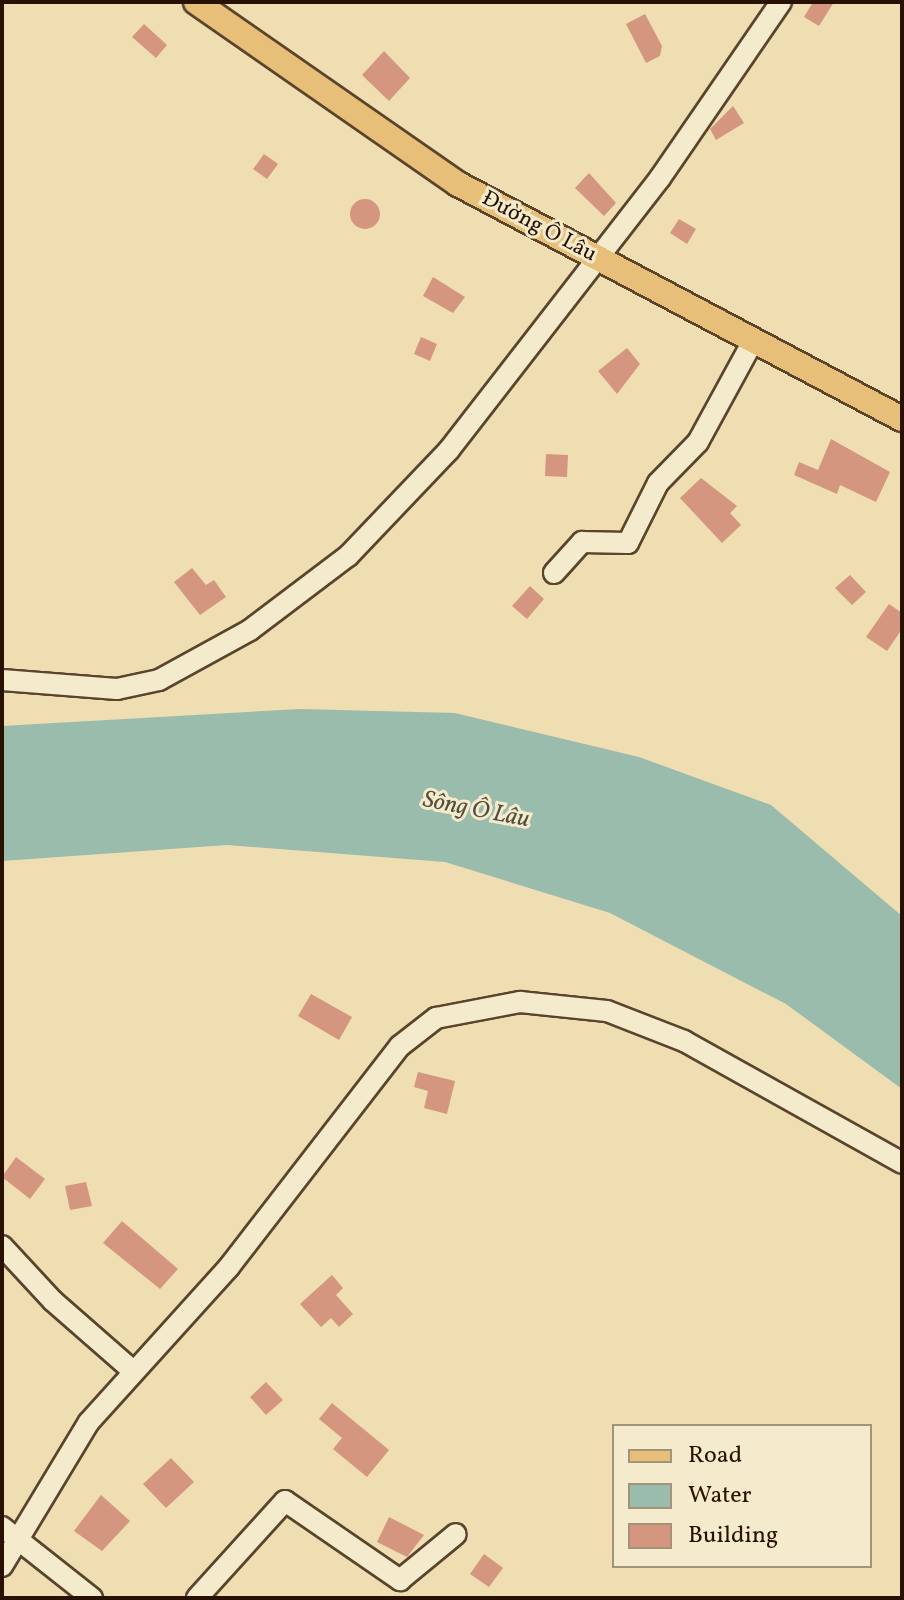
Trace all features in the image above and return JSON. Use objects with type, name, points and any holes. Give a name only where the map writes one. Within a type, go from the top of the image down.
[{"type":"main road","name":"Đường Ô Lâu","points":[[196,2],[403,149],[596,257],[902,419]]},
{"type":"street","points":[[2,680],[137,687],[189,666],[278,611],[411,494],[660,178],[770,6]]},
{"type":"street","points":[[554,573],[582,542],[628,543],[658,483],[698,442],[753,341]]},
{"type":"street","points":[[2,1566],[9,1535],[89,1422],[238,1256],[400,1046],[423,1025],[459,1011],[548,1002],[647,1024],[902,1163]]},
{"type":"street","points":[[2,1246],[53,1301],[133,1371]]},
{"type":"street","points":[[197,1598],[285,1501],[400,1580],[456,1534]]},
{"type":"street","points":[[9,1535],[92,1598]]},
{"type":"water","name":"Sông Ô Lâu","points":[[300,709],[455,713],[639,757],[771,805],[902,916],[902,1089],[786,1004],[610,913],[445,862],[227,845],[2,861],[2,726]]},
{"type":"building","points":[[813,2],[834,2],[819,26],[804,17]]},
{"type":"building","points":[[645,14],[662,46],[660,56],[646,63],[626,24]]},
{"type":"building","points":[[144,24],[167,45],[156,58],[132,37]]},
{"type":"building","points":[[384,51],[410,78],[389,101],[362,75]]},
{"type":"building","points":[[733,106],[744,123],[716,140],[710,129]]},
{"type":"building","points":[[264,154],[278,164],[267,179],[253,169]]},
{"type":"building","points":[[589,173],[616,203],[604,216],[575,188]]},
{"type":"building","points":[[365,199],[376,203],[380,214],[376,225],[365,229],[354,225],[350,214],[354,203]]},
{"type":"building","points":[[679,219],[696,229],[687,244],[670,233]]},
{"type":"building","points":[[433,277],[465,297],[453,313],[423,296]]},
{"type":"building","points":[[421,337],[437,344],[430,361],[414,354]]},
{"type":"building","points":[[627,348],[640,364],[617,394],[598,371]]},
{"type":"building","points":[[831,439],[890,472],[876,502],[840,485],[837,494],[794,475],[799,462],[818,470]]},
{"type":"building","points":[[546,454],[568,455],[567,477],[545,476]]},
{"type":"building","points":[[701,478],[737,506],[730,513],[741,525],[722,543],[680,498]]},
{"type":"building","points":[[192,568],[206,585],[214,580],[226,597],[200,615],[174,582]]},
{"type":"building","points":[[850,575],[866,592],[852,605],[835,588]]},
{"type":"building","points":[[530,586],[544,599],[527,619],[512,606]]},
{"type":"building","points":[[889,604],[902,613],[902,629],[887,651],[866,637]]},
{"type":"building","points":[[311,994],[352,1017],[339,1040],[298,1016]]},
{"type":"building","points":[[418,1072],[455,1081],[447,1114],[424,1108],[428,1091],[414,1087]]},
{"type":"building","points":[[16,1157],[45,1179],[30,1199],[2,1177]]},
{"type":"building","points":[[86,1182],[92,1206],[70,1210],[65,1186]]},
{"type":"building","points":[[122,1221],[178,1269],[160,1289],[103,1243]]},
{"type":"building","points":[[332,1275],[343,1288],[336,1295],[353,1314],[339,1327],[331,1318],[321,1327],[300,1304]]},
{"type":"building","points":[[266,1382],[283,1400],[266,1415],[250,1397]]},
{"type":"building","points":[[332,1403],[389,1450],[367,1477],[333,1449],[342,1438],[319,1419]]},
{"type":"building","points":[[171,1458],[194,1482],[166,1508],[143,1484]]},
{"type":"building","points":[[101,1495],[130,1521],[102,1551],[74,1531]]},
{"type":"building","points":[[389,1517],[424,1535],[407,1557],[377,1542]]},
{"type":"building","points":[[484,1554],[503,1568],[489,1587],[470,1574]]}]
